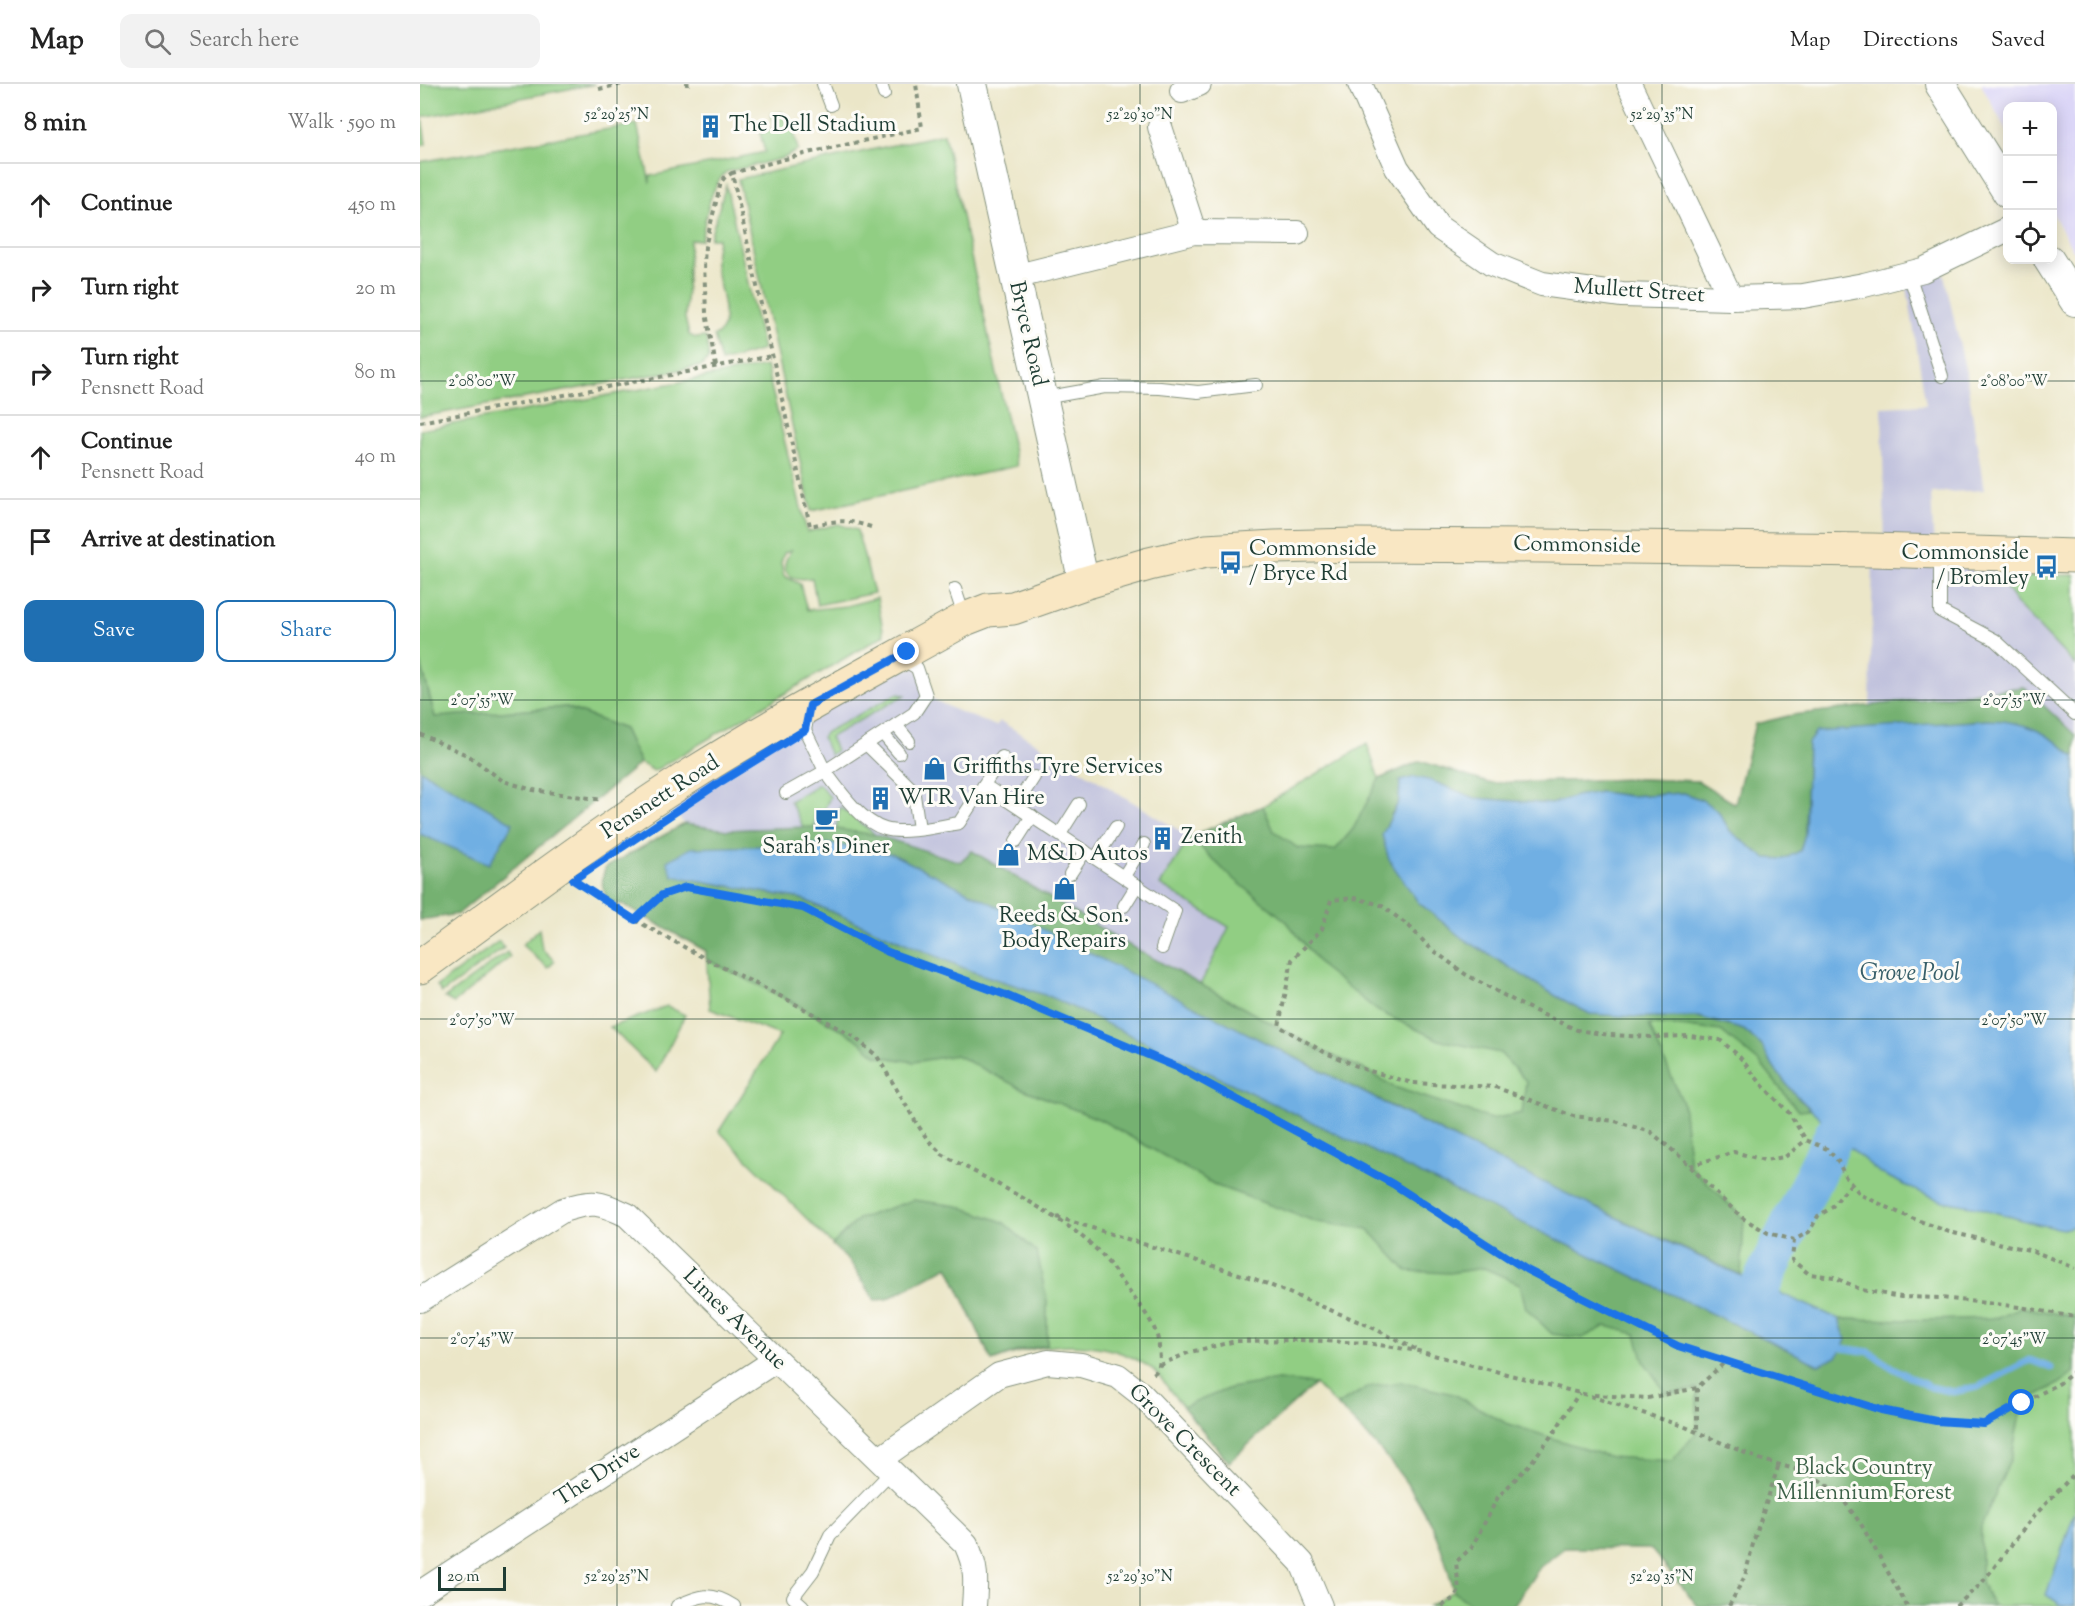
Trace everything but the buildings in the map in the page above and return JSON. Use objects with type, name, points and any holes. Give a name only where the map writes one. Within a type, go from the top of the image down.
[{"type":"main road","name":"Commonside","points":[[1084,583],[1149,564],[1206,551],[1355,544],[2075,555]]},
{"type":"main road","name":"Pensnett Road","points":[[420,991],[573,880],[722,781],[878,668],[960,604],[988,610],[1013,608],[1084,583]]},
{"type":"main road","name":"Pensnett Road","points":[[420,967],[556,868],[678,784],[992,629],[1013,608]]},
{"type":"street","name":"Bryce Road","points":[[972,84],[1084,583]]},
{"type":"street","name":"Mullett Street","points":[[1360,84],[1397,168],[1438,228],[1492,264],[1542,284],[1622,296],[1731,298],[1803,296],[1864,285],[1923,270],[2003,231]]},
{"type":"street","points":[[1629,84],[1731,298]]},
{"type":"street","points":[[1940,84],[2003,186]]},
{"type":"street","points":[[1160,127],[1194,232]]},
{"type":"street","points":[[1014,277],[1194,232],[1298,233]]},
{"type":"street","points":[[2052,264],[2075,301]]},
{"type":"street","name":"Limes Avenue","points":[[420,1300],[563,1210],[582,1203],[604,1204],[627,1215],[966,1544],[974,1562],[974,1606]]},
{"type":"street","name":"The Drive","points":[[420,1593],[776,1360]]},
{"type":"street","name":"Grove Crescent","points":[[886,1465],[999,1375],[1048,1362],[1081,1365],[1118,1376],[1131,1385],[1302,1563],[1320,1606]]},
{"type":"lane","points":[[823,84],[831,105]]},
{"type":"lane","points":[[1909,274],[1942,376]]},
{"type":"lane","points":[[1041,398],[1105,387],[1160,388],[1198,392],[1256,385]]},
{"type":"lane","points":[[1940,552],[1940,611],[1995,640],[2075,714]]},
{"type":"lane","points":[[786,793],[825,771],[914,713],[926,695],[916,668],[907,662],[888,671],[878,668]]},
{"type":"lane","points":[[808,718],[825,771],[843,795],[865,817],[885,829],[902,831],[959,823],[1002,757]]},
{"type":"lane","points":[[896,725],[909,741]]},
{"type":"lane","points":[[883,734],[899,753]]},
{"type":"lane","points":[[867,744],[910,787],[914,795],[919,829]]},
{"type":"lane","points":[[1016,805],[1034,777]]},
{"type":"lane","points":[[984,785],[1175,911],[1162,948]]},
{"type":"lane","points":[[1060,834],[1079,804]]},
{"type":"lane","points":[[1016,841],[1032,816]]},
{"type":"lane","points":[[1070,874],[1116,827]]},
{"type":"lane","points":[[1124,876],[1144,844]]},
{"type":"lane","points":[[1124,906],[1137,885]]},
{"type":"lane","points":[[803,1606],[793,1597],[813,1571],[830,1535],[886,1465]]},
{"type":"lane","points":[[677,1606],[696,1597],[710,1595],[734,1606]]},
{"type":"path","points":[[599,89],[622,84]]},
{"type":"path","points":[[685,84],[693,84]]},
{"type":"path","points":[[716,366],[706,313],[704,263],[705,247],[721,182],[732,173],[808,153],[922,128],[916,84]]},
{"type":"path","points":[[732,173],[810,526],[837,520],[849,520],[871,527]]},
{"type":"path","points":[[420,422],[772,356]]},
{"type":"path","points":[[420,734],[469,756],[502,781],[533,790],[605,800]]},
{"type":"path","points":[[573,880],[635,920],[854,1037],[877,1056],[917,1124],[942,1154],[1053,1216],[1095,1248],[1149,1317],[1159,1342],[1160,1365],[1156,1373],[1131,1385]]},
{"type":"path","points":[[635,920],[662,895],[686,887],[803,908],[888,952],[1003,994],[1179,1068],[1393,1184],[1527,1270],[1678,1346],[1881,1410],[1936,1421],[1984,1424],[2060,1383],[2075,1371]]},
{"type":"path","points":[[1851,1184],[1831,1208],[1818,1216],[1809,1232],[1794,1240],[1768,1233],[1744,1219],[1720,1198],[1690,1166],[1651,1132],[1615,1121],[1573,1116],[1495,1087],[1412,1083],[1366,1070],[1324,1052],[1279,1026],[1292,960],[1322,929],[1331,900],[1355,898],[1381,905],[1409,926],[1429,947],[1465,974],[1522,1005],[1577,1030],[1609,1035],[1690,1036],[1720,1040],[1738,1055],[1763,1086],[1790,1113],[1806,1140],[1827,1149],[1838,1161],[1846,1178],[1861,1195],[1949,1232],[2033,1251],[2075,1268]]},
{"type":"path","points":[[1690,1166],[1734,1152],[1764,1160],[1785,1157],[1806,1140]]},
{"type":"path","points":[[1053,1216],[1255,1279],[1368,1325],[1418,1351]]},
{"type":"path","points":[[1794,1240],[1792,1260],[1809,1274],[1834,1277],[1862,1290],[1901,1297],[1941,1298],[2020,1307],[2075,1317]]},
{"type":"path","points":[[1160,1365],[1190,1352],[1236,1341],[1300,1340],[1368,1343],[1418,1351],[1587,1395],[1697,1432],[1759,1459],[1809,1473],[1838,1492],[1861,1524],[1907,1606]]},
{"type":"path","points":[[1587,1395],[1648,1398],[1697,1388],[1726,1361]]},
{"type":"path","points":[[1697,1388],[1697,1432]]},
{"type":"path","points":[[1442,1606],[1453,1599],[1459,1591],[1456,1562],[1472,1547],[1498,1497],[1530,1464],[1555,1431],[1579,1393]]},
{"type":"path","points":[[1729,1606],[1745,1576],[1754,1540],[1779,1464]]},
{"type":"path","points":[[1956,1606],[1981,1584],[2034,1516],[2075,1473]]},
{"type":"shaded area","points":[[1981,84],[2075,84],[2075,254],[2057,221],[2057,102],[2003,102],[2003,125]]},
{"type":"shaded area","points":[[1941,261],[1966,373],[1984,490],[1931,493],[1934,552],[1997,554],[1997,576],[2018,605],[2075,665],[2075,735],[2024,687],[1870,706],[1873,550],[1885,550],[1882,407],[1926,405],[1905,275]]},
{"type":"shaded area","points":[[917,668],[933,699],[996,726],[1000,721],[1190,837],[1161,885],[1229,927],[1200,985],[1125,943],[960,862],[876,835],[814,827],[727,830],[684,824],[667,801],[888,671]]},
{"type":"green space","points":[[420,84],[595,84],[422,117],[426,144],[420,146]]},
{"type":"green space","points":[[782,112],[786,124],[793,128],[798,150],[784,158],[726,172],[712,195],[701,240],[690,240],[685,318],[689,335],[696,338],[706,337],[709,359],[701,366],[420,417],[420,162],[637,124],[650,183],[650,176],[765,152],[760,133],[773,129],[772,114]]},
{"type":"green space","points":[[944,134],[1017,466],[811,511],[738,179]]},
{"type":"green space","points":[[726,185],[763,350],[721,362],[714,336],[720,332],[723,325],[724,305],[715,266],[718,238],[710,238]]},
{"type":"green space","points":[[766,366],[807,532],[838,524],[857,530],[874,593],[817,605],[812,578],[796,578],[787,573],[785,563],[792,549],[784,553],[781,563],[784,576],[800,584],[807,610],[846,606],[877,598],[884,635],[654,771],[640,763],[624,729],[567,707],[435,717],[420,660],[420,430]]},
{"type":"green space","points":[[2075,575],[2075,665],[2018,605],[1997,576]]},
{"type":"green space","points":[[420,660],[435,717],[566,707],[624,729],[640,763],[458,914],[420,920]]},
{"type":"green space","points":[[2024,687],[2075,735],[2075,1606],[1698,1606],[1651,1549],[1564,1548],[1540,1567],[1513,1606],[1429,1606],[1453,1591],[1445,1558],[1433,1528],[1419,1501],[1402,1476],[1361,1430],[1315,1384],[1229,1462],[1158,1375],[1134,1358],[1114,1351],[1074,1345],[1032,1349],[992,1361],[948,1266],[887,1299],[875,1300],[851,1263],[719,1131],[780,1035],[710,1009],[706,951],[624,905],[609,902],[603,885],[606,867],[684,824],[727,830],[803,827],[790,801],[819,784],[830,797],[824,810],[816,810],[814,827],[836,829],[840,807],[876,835],[960,862],[972,851],[1200,985],[1229,927],[1160,885],[1190,837],[1263,806],[1367,744],[1379,779],[1420,761],[1488,783],[1639,779],[1698,781],[1735,804],[1755,724],[1793,715]]},
{"type":"green space","name":"Black Country Millennium Forest","points":[[2024,687],[2075,735],[2075,757],[2066,749],[1988,720],[1808,743],[1805,834],[1800,852],[1784,859],[1765,858],[1730,831],[1718,811],[1684,793],[1629,796],[1601,792],[1576,796],[1552,804],[1475,798],[1432,781],[1400,782],[1399,801],[1391,815],[1418,902],[1462,938],[1556,996],[1590,1014],[1699,1017],[1744,1030],[1762,1046],[1774,1068],[1811,1110],[1798,1111],[1760,1063],[1721,1031],[1649,1025],[1683,1103],[1690,1166],[1744,1219],[1741,1275],[1557,1190],[892,854],[674,876],[802,899],[971,971],[1051,997],[1819,1365],[1845,1341],[1839,1319],[1998,1318],[2020,1307],[2075,1317],[2075,1371],[2060,1383],[2022,1403],[2012,1456],[1981,1527],[1981,1583],[1994,1606],[1698,1606],[1651,1549],[1564,1548],[1540,1567],[1513,1606],[1473,1606],[1453,1591],[1436,1535],[1410,1488],[1377,1446],[1337,1405],[1368,1387],[1401,1382],[1453,1394],[1506,1423],[1610,1457],[1672,1461],[1697,1432],[1697,1389],[1667,1394],[1644,1362],[1636,1334],[1606,1326],[1582,1338],[1552,1334],[1526,1308],[1520,1284],[1484,1268],[1449,1273],[1407,1271],[1368,1229],[1317,1222],[1217,1186],[1101,1120],[1020,1088],[956,1055],[914,1062],[877,1056],[854,1037],[790,1001],[706,959],[706,951],[624,905],[609,902],[603,885],[606,867],[684,824],[727,830],[814,827],[836,829],[876,835],[960,862],[972,851],[1125,943],[1324,1052],[1366,1070],[1394,1087],[1491,1119],[1522,1113],[1526,1081],[1500,1053],[1439,1040],[1378,1011],[1323,968],[1287,922],[1228,874],[1190,837],[1263,806],[1274,831],[1298,848],[1335,850],[1353,829],[1379,779],[1420,761],[1488,783],[1639,779],[1698,781],[1735,804],[1755,724],[1793,715]]},
{"type":"green space","points":[[897,694],[905,695],[830,737],[836,750],[830,755],[822,737],[826,732]]},
{"type":"green space","points":[[539,929],[542,949],[555,961],[548,968],[522,945]]},
{"type":"green space","points":[[499,941],[504,948],[442,993],[437,986]]},
{"type":"green space","points":[[507,952],[510,957],[454,1003],[445,998]]},
{"type":"green space","points":[[667,1006],[685,1015],[656,1072],[610,1027]]},
{"type":"green space","points":[[913,1200],[958,1206],[1003,1222],[1037,1252],[1047,1301],[1047,1345],[1019,1351],[992,1361],[948,1266],[887,1299],[875,1300],[851,1263],[832,1245],[858,1219]]},
{"type":"green space","points":[[1278,1380],[1315,1384],[1229,1462],[1183,1407],[1230,1388]]},
{"type":"water","name":"Grove Pool","points":[[1988,720],[2013,723],[2035,730],[2055,741],[2075,757],[2075,1226],[2063,1229],[2036,1224],[1977,1207],[1943,1201],[1880,1173],[1793,1092],[1774,1068],[1762,1046],[1744,1030],[1699,1017],[1590,1014],[1556,996],[1462,938],[1418,902],[1389,860],[1382,835],[1399,801],[1400,781],[1415,777],[1432,781],[1475,798],[1551,804],[1576,796],[1601,792],[1629,796],[1684,793],[1702,800],[1718,811],[1730,831],[1765,858],[1784,859],[1800,851],[1805,834],[1808,743],[1816,732]]},
{"type":"water","points":[[420,770],[513,823],[489,864],[420,834]]},
{"type":"water","points":[[831,844],[892,854],[1599,1210],[1839,1319],[1846,1340],[1837,1357],[1819,1365],[1051,997],[971,971],[802,899],[673,876],[667,861],[691,848]]},
{"type":"water","points":[[2075,1512],[2075,1606],[2063,1606],[2046,1595]]},
{"type":"waterway","points":[[1761,1285],[1835,1133]]},
{"type":"waterway","points":[[1841,1348],[1870,1352],[1891,1367],[1930,1387],[1953,1392],[1978,1387],[2030,1360],[2051,1368]]},
{"type":"place","name":"The Dell Stadium","points":[[711,126]]},
{"type":"place","name":"Commonside / Bryce Rd","points":[[1231,563]]},
{"type":"place","name":"Commonside / Bromley","points":[[2047,567]]},
{"type":"place","name":"Griffiths Tyre Services","points":[[935,768]]},
{"type":"place","name":"WTR Van Hire","points":[[880,799]]},
{"type":"place","name":"Sarah's Diner","points":[[826,819]]},
{"type":"place","name":"Zenith","points":[[1163,838]]},
{"type":"place","name":"M&D Autos","points":[[1009,855]]},
{"type":"place","name":"Reeds & Son. Body Repairs","points":[[1064,888]]},
{"type":"route","points":[[907,652],[810,705],[805,730],[722,781],[573,880],[635,920],[662,895],[686,887],[803,908],[888,952],[1003,994],[1179,1068],[1393,1184],[1527,1270],[1678,1346],[1881,1410],[1936,1421],[1984,1424],[2022,1403]]}]
